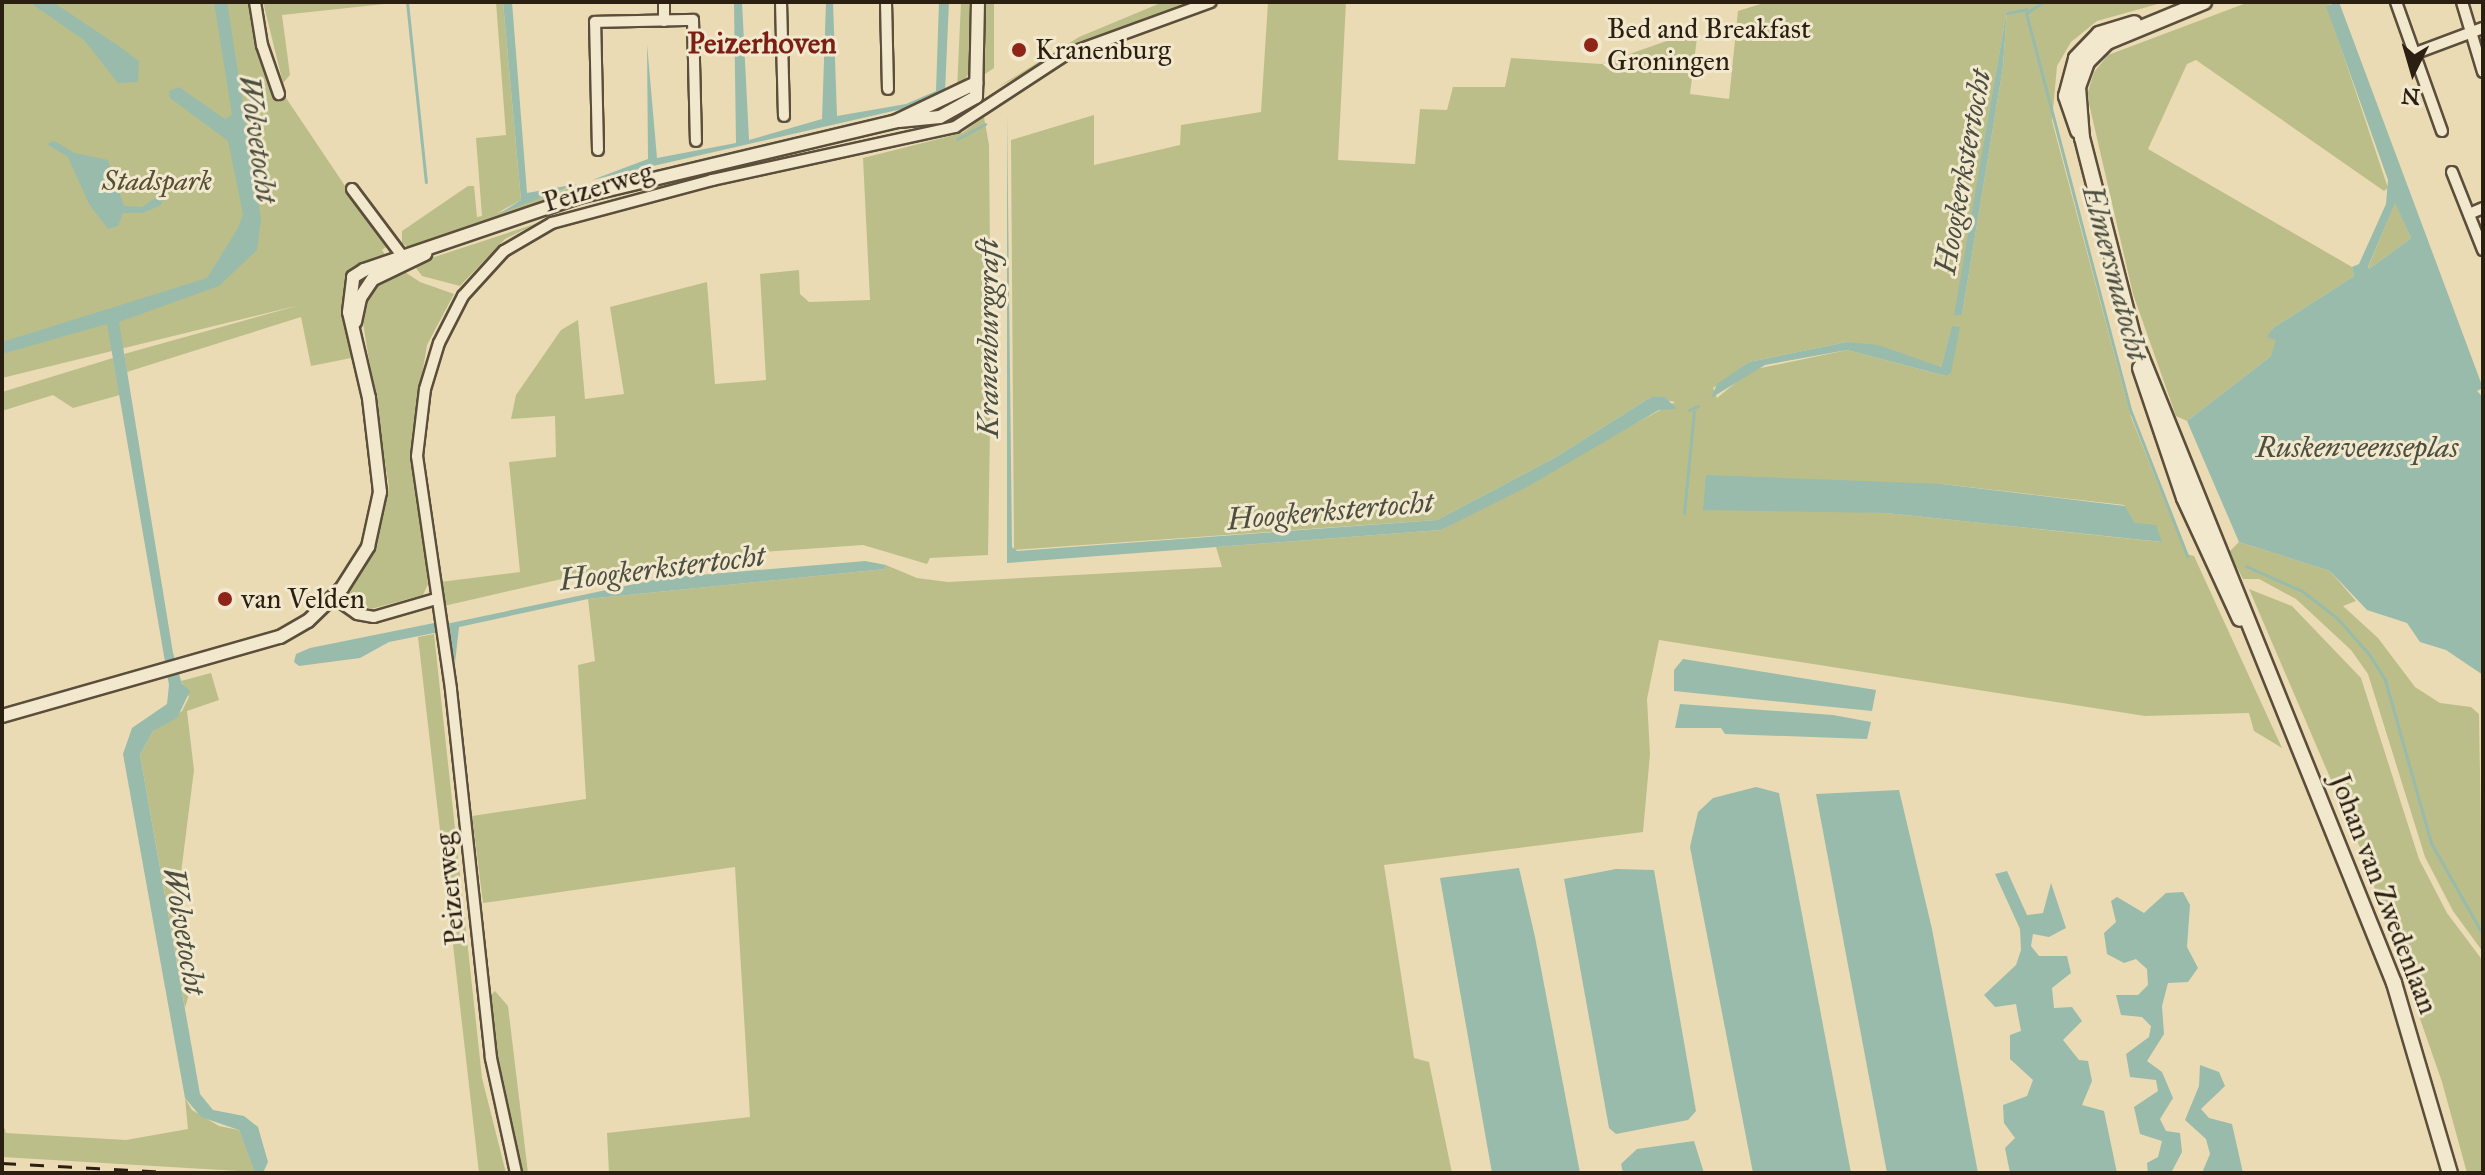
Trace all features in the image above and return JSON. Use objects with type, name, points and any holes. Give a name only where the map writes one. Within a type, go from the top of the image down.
[{"type":"main road","name":"Johan van Zwedenlaan","points":[[2204,2],[2144,23],[2107,42],[2087,62],[2077,96],[2082,138],[2133,336],[2253,640],[2394,983],[2450,1173]]},
{"type":"street","points":[[255,2],[262,45],[279,94]]},
{"type":"street","points":[[664,2],[664,21]]},
{"type":"street","points":[[781,2],[784,116]]},
{"type":"street","points":[[886,2],[888,89]]},
{"type":"street","points":[[976,83],[978,2]]},
{"type":"street","name":"Peizerweg","points":[[516,1173],[491,1058],[442,626],[418,470],[419,420],[439,343],[463,296],[504,251],[552,223],[842,150],[955,127],[1065,55],[1211,2]]},
{"type":"street","points":[[2396,2],[2442,131]]},
{"type":"street","points":[[2462,2],[2483,72]]},
{"type":"street","points":[[598,150],[595,22],[693,20],[696,141]]},
{"type":"street","points":[[2416,53],[2483,28]]},
{"type":"street","name":"Peizerweg","points":[[2,716],[280,637],[333,597],[368,547],[380,492],[349,305],[353,277],[578,197],[896,121],[940,117],[976,97],[976,83],[896,121]]},
{"type":"street","points":[[838,134],[842,150]]},
{"type":"street","points":[[2452,172],[2483,250]]},
{"type":"street","points":[[352,189],[405,259]]},
{"type":"street","points":[[2469,214],[2483,208]]},
{"type":"street","points":[[333,597],[357,614],[374,617],[436,599]]},
{"type":"green space","name":"Stadspark","points":[[2,2],[259,2],[268,71],[386,247],[382,250],[390,262],[420,282],[454,294],[427,345],[412,435],[428,584],[423,595],[371,609],[345,598],[376,544],[389,487],[361,310],[346,331],[351,358],[311,366],[301,317],[127,372],[124,354],[300,305],[2,378]]},
{"type":"green space","points":[[263,2],[403,2],[282,15],[290,75],[283,83]]},
{"type":"green space","points":[[496,2],[503,2],[521,200],[497,213],[577,185],[579,192],[411,249],[402,243],[402,231],[468,186],[474,186],[477,217],[482,216],[476,138],[506,135]]},
{"type":"green space","points":[[961,2],[971,2],[970,72],[957,90]]},
{"type":"green space","points":[[983,2],[994,2],[994,68],[982,76]]},
{"type":"green space","points":[[1163,2],[1196,2],[1101,34],[998,87],[1079,37]]},
{"type":"green space","points":[[1268,2],[1346,2],[1338,160],[1415,164],[1420,109],[1447,110],[1453,87],[1505,87],[1511,58],[1601,64],[1698,30],[1690,94],[1729,99],[1738,11],[1767,2],[2165,2],[2097,21],[2071,42],[2057,66],[2052,121],[2131,417],[2186,554],[2194,556],[2282,748],[2254,731],[2249,713],[2145,716],[1659,640],[1647,699],[1650,754],[1643,832],[1384,865],[1414,1058],[1429,1062],[1452,1173],[609,1173],[607,1133],[750,1117],[735,867],[483,903],[472,816],[586,799],[578,665],[595,661],[588,599],[885,569],[886,565],[917,578],[948,582],[1222,567],[1216,547],[1441,530],[1675,402],[1651,397],[1556,457],[1437,520],[1014,550],[1011,140],[1094,115],[1094,165],[1180,145],[1181,125],[1261,112]],"holes":[[[2007,9],[2003,67],[1962,315],[1955,315]],[[1952,327],[1946,376],[1847,350],[1751,370],[1717,398],[1713,388],[1749,362],[1847,342],[1941,367]],[[1942,484],[2124,505],[2135,523],[2161,542],[1886,513],[1770,508]]]},
{"type":"green space","points":[[2249,2],[2334,2],[2327,6],[2388,188],[2384,191],[2196,60],[2187,64],[2148,149],[2352,267],[2354,276],[2273,328],[2268,337],[2276,339],[2276,349],[2271,356],[2187,421],[2176,416],[2133,294],[2087,95],[2094,72],[2108,55]]},
{"type":"green space","points":[[984,117],[989,145],[991,363],[988,555],[930,558],[927,564],[863,545],[721,555],[601,570],[444,606],[440,582],[520,572],[509,462],[556,457],[555,416],[511,419],[516,395],[561,330],[578,320],[585,399],[624,394],[610,307],[707,282],[715,384],[766,380],[760,274],[799,270],[800,294],[809,302],[870,300],[863,158],[962,133]]},
{"type":"green space","points":[[2395,202],[2411,238],[2369,269],[2368,268]]},
{"type":"green space","points":[[538,223],[505,239],[460,286],[422,276],[413,264]]},
{"type":"green space","points":[[113,358],[120,395],[73,408],[53,395],[2,411],[2,392]]},
{"type":"green space","points":[[2239,542],[2330,571],[2356,601],[2343,606],[2378,638],[2415,687],[2440,703],[2471,707],[2479,714],[2483,952],[2453,911],[2425,857],[2368,674],[2351,650],[2296,599],[2259,579],[2243,579],[2229,552]]},
{"type":"green space","points":[[2249,589],[2292,606],[2361,678],[2419,859],[2447,913],[2483,961],[2483,1173],[2467,1173],[2442,1082],[2362,852]]},
{"type":"green space","points":[[434,634],[482,1078],[506,1173],[479,1173],[418,637]]},
{"type":"green space","points":[[211,673],[219,700],[187,711],[194,770],[178,897],[191,987],[185,1008],[140,755],[153,731],[182,711],[189,697],[181,681]]},
{"type":"green space","points":[[495,991],[508,1006],[528,1173],[516,1173],[492,1055],[490,996]]},
{"type":"green space","points":[[185,1098],[192,1110],[219,1126],[239,1130],[255,1172],[2,1157],[2,1121],[6,1133],[126,1140],[188,1129]]},
{"type":"water","points":[[29,2],[53,2],[120,47],[139,61],[138,82],[118,83],[84,40]]},
{"type":"water","points":[[214,2],[227,2],[261,219],[257,250],[219,286],[119,322],[173,653],[182,684],[190,691],[177,718],[153,731],[140,755],[200,1094],[213,1110],[244,1116],[258,1127],[268,1162],[263,1173],[255,1173],[239,1130],[201,1117],[185,1098],[123,754],[132,728],[167,704],[169,685],[107,324],[2,354],[2,342],[207,278],[238,228],[243,214],[228,141],[170,98],[169,91],[179,87],[225,119],[232,115]]},
{"type":"water","points":[[503,2],[512,2],[527,193],[577,184],[499,214],[521,200]]},
{"type":"water","points":[[734,2],[742,2],[749,140],[822,119],[826,2],[833,2],[837,116],[906,104],[936,91],[939,2],[949,2],[945,92],[915,106],[592,180],[648,159],[647,44],[657,158],[736,143]]},
{"type":"water","name":"Ruskenveenseplas","points":[[2339,2],[2483,388],[2477,391],[2483,397],[2483,675],[2446,650],[2420,642],[2407,623],[2367,610],[2330,571],[2239,542],[2187,421],[2271,356],[2276,340],[2267,337],[2273,328],[2354,276],[2352,267],[2359,264],[2386,204],[2388,180],[2326,6]],"holes":[[[2395,203],[2411,238],[2369,269]]]},
{"type":"water","points":[[2007,9],[2003,67],[1962,315],[1954,315]]},
{"type":"water","points":[[1007,113],[1012,547],[1017,551],[1437,520],[1556,457],[1651,397],[1665,397],[1677,409],[1659,410],[1527,487],[1441,530],[1007,563]]},
{"type":"water","points":[[54,141],[75,153],[108,160],[124,206],[142,207],[155,198],[161,184],[166,188],[161,205],[143,213],[123,213],[118,226],[108,229],[89,204],[68,157],[47,144]]},
{"type":"water","points":[[1952,326],[1960,327],[1951,373],[1946,376],[1847,350],[1765,365],[1711,398],[1717,384],[1749,362],[1847,342],[1878,345],[1941,367]]},
{"type":"water","points":[[1706,475],[1942,484],[2125,506],[2135,523],[2156,525],[2162,542],[1886,513],[1703,510]]},
{"type":"water","points":[[865,561],[886,565],[885,569],[588,599],[459,627],[455,663],[446,624],[663,578]]},
{"type":"water","points":[[439,622],[439,632],[389,642],[360,658],[299,666],[294,662],[296,654],[310,648]]},
{"type":"water","points":[[1683,659],[1876,690],[1872,711],[1674,691],[1674,670]]},
{"type":"water","points":[[1680,704],[1833,715],[1871,722],[1867,739],[1725,734],[1721,728],[1675,728]]},
{"type":"water","points":[[1756,787],[1779,793],[1851,1173],[1753,1173],[1690,847],[1698,812],[1713,798]]},
{"type":"water","points":[[1899,790],[1932,929],[1978,1173],[1887,1173],[1816,794]]},
{"type":"water","points":[[1519,868],[1580,1173],[1492,1173],[1440,878]]},
{"type":"water","points":[[1616,869],[1654,870],[1696,1111],[1688,1120],[1616,1134],[1609,1128],[1564,879]]},
{"type":"water","points":[[2007,871],[2027,915],[2043,913],[2051,883],[2066,928],[2049,937],[2033,934],[2031,946],[2039,956],[2067,956],[2071,973],[2052,988],[2054,1008],[2072,1007],[2082,1021],[2063,1040],[2079,1060],[2088,1061],[2092,1081],[2082,1105],[2104,1111],[2117,1173],[2010,1173],[2005,1148],[2015,1138],[2004,1123],[2003,1105],[2027,1096],[2033,1080],[2010,1059],[2010,1035],[2021,1031],[2016,1004],[1995,1007],[1984,995],[2016,965],[2021,950],[2020,929],[1995,874]]},
{"type":"water","points":[[2183,892],[2190,905],[2187,947],[2198,968],[2188,982],[2168,983],[2162,1006],[2164,1034],[2147,1061],[2162,1072],[2173,1098],[2160,1119],[2166,1131],[2180,1133],[2182,1152],[2171,1173],[2148,1173],[2147,1163],[2158,1157],[2162,1141],[2140,1134],[2134,1107],[2158,1091],[2156,1080],[2130,1077],[2126,1054],[2149,1037],[2151,1026],[2142,1017],[2121,1015],[2116,995],[2138,995],[2148,985],[2147,969],[2136,959],[2124,963],[2107,954],[2104,933],[2116,922],[2111,901],[2117,897],[2144,913],[2166,893]]},
{"type":"water","points":[[2200,1065],[2219,1072],[2225,1086],[2201,1109],[2209,1118],[2232,1124],[2243,1173],[2202,1173],[2210,1154],[2206,1139],[2185,1120],[2199,1086]]},
{"type":"water","points":[[1694,1141],[1704,1173],[1623,1173],[1621,1164],[1637,1149]]},
{"type":"waterway","points":[[407,2],[426,182]]},
{"type":"waterway","name":"Elmersmatocht","points":[[2043,2],[2026,13],[2131,412],[2187,556]]},
{"type":"waterway","points":[[2007,13],[2027,9]]},
{"type":"waterway","name":"Kranenburggraft","points":[[957,139],[985,124]]},
{"type":"waterway","name":"Hoogkerkstertocht","points":[[1689,410],[1698,406]]},
{"type":"waterway","points":[[1684,513],[1694,411]]},
{"type":"waterway","name":"Elmersmatocht","points":[[2246,566],[2302,591],[2337,618],[2369,654],[2385,680],[2431,843],[2483,935]]},
{"type":"railway","points":[[2,1163],[187,1173]]},
{"type":"place","name":"Bed and Breakfast Groningen","points":[[1591,45]]},
{"type":"place","name":"Kranenburg","points":[[1019,50]]},
{"type":"place","name":"van Velden","points":[[225,599]]},
{"type":"district","name":"Peizerhoven","points":[[762,43]]},
{"type":"water label","name":"Wolvetocht","points":[[258,139]]},
{"type":"water label","name":"Wolvetocht","points":[[184,931]]}]
